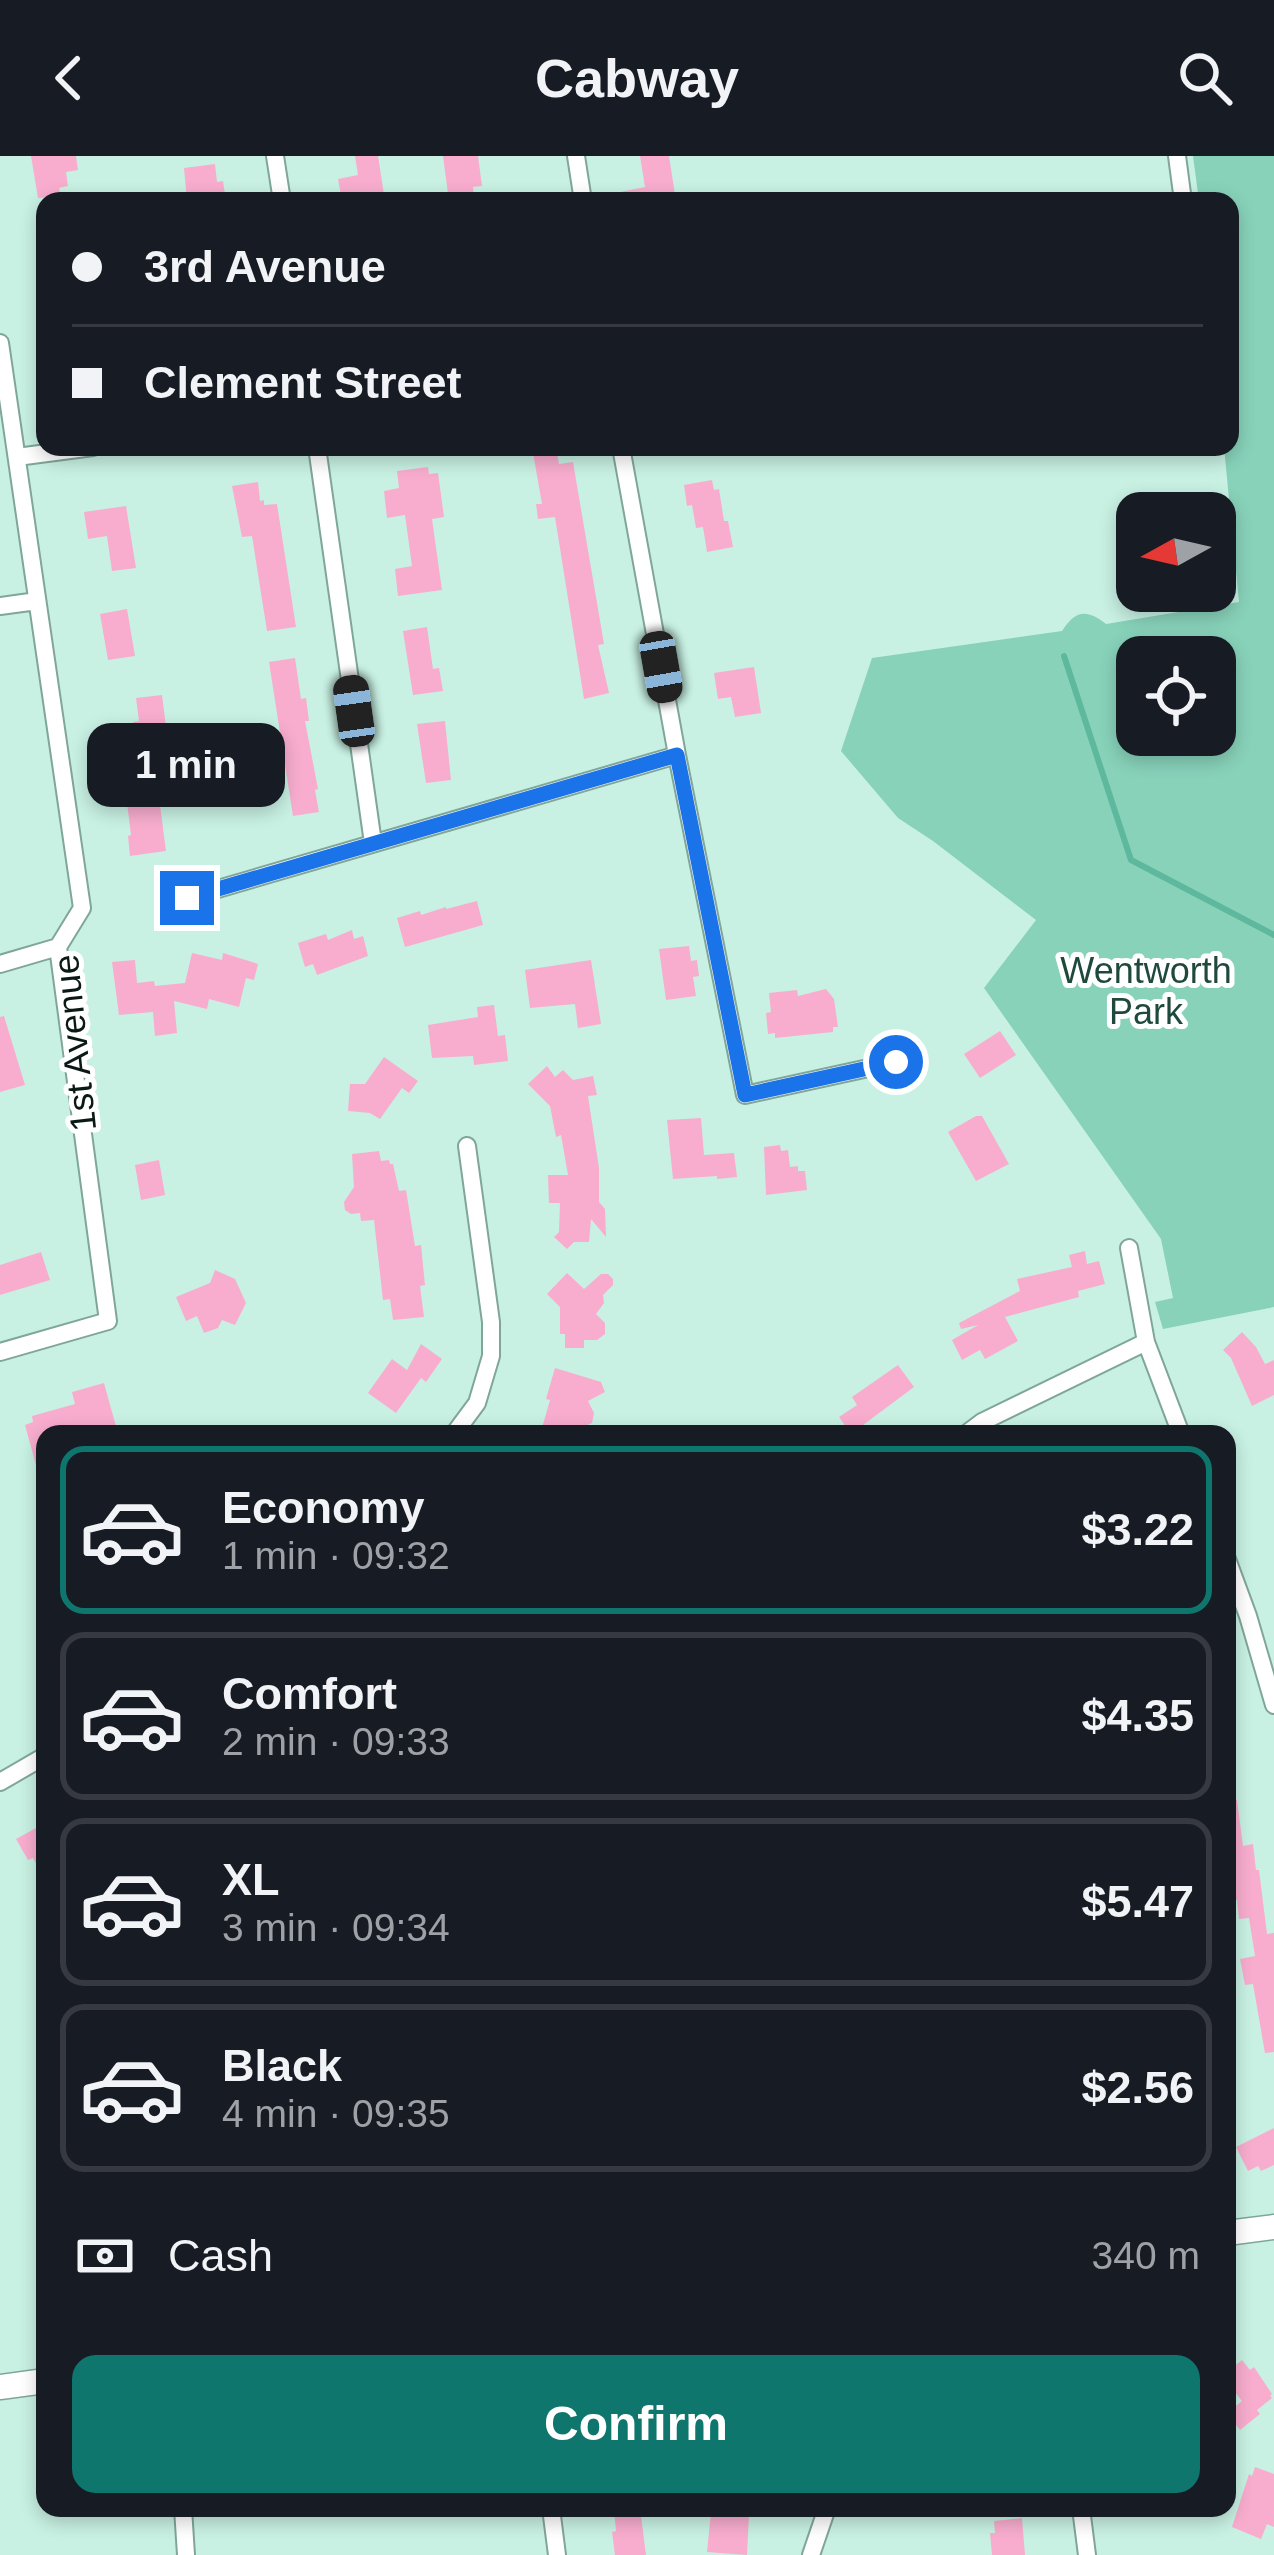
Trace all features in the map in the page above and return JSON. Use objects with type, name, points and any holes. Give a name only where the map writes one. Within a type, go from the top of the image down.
[{"type":"street","points":[[275,156],[281,192]]},
{"type":"street","points":[[576,156],[582,192]]},
{"type":"street","points":[[1177,156],[1182,192]]},
{"type":"street","name":"1st Avenue","points":[[0,343],[82,908],[58,947],[108,1321],[0,1352]]},
{"type":"street","points":[[16,457],[36,454]]},
{"type":"street","points":[[317,456],[373,843]]},
{"type":"street","points":[[623,456],[745,1095],[896,1062]]},
{"type":"street","points":[[0,606],[37,601]]},
{"type":"street","points":[[187,898],[677,755]]},
{"type":"street","points":[[0,964],[58,947]]},
{"type":"street","points":[[461,1425],[477,1403],[492,1339],[467,1146]]},
{"type":"street","points":[[1129,1248],[1146,1342],[1178,1425]]},
{"type":"street","points":[[979,1425],[1146,1342]]},
{"type":"street","points":[[1236,1583],[1274,1705]]},
{"type":"street","points":[[0,1782],[36,1761]]},
{"type":"street","points":[[1236,2232],[1274,2227]]},
{"type":"street","points":[[0,2387],[36,2382]]},
{"type":"street","points":[[184,2517],[186,2555]]},
{"type":"street","points":[[552,2517],[556,2555]]},
{"type":"street","points":[[812,2555],[824,2517]]},
{"type":"street","points":[[1082,2517],[1087,2555]]},
{"type":"green space","name":"Wentworth Park","points":[[1193,156],[1274,156],[1274,1307],[1163,1329],[1155,1302],[1173,1298],[1161,1239],[984,988],[1036,920],[898,818],[841,751],[872,658],[1062,631],[1081,614],[1106,624],[1179,612],[1236,612],[1236,492],[1228,492],[1225,456],[1239,456],[1239,192],[1198,192]]},
{"type":"building","points":[[31,156],[76,156],[78,170],[66,172],[68,186],[59,188],[60,192],[37,192]]},
{"type":"building","points":[[355,156],[378,156],[384,192],[340,192],[338,179],[358,175]]},
{"type":"building","points":[[443,156],[478,156],[482,186],[473,187],[473,192],[448,192]]},
{"type":"building","points":[[640,156],[669,156],[675,192],[620,192],[645,187]]},
{"type":"building","points":[[215,164],[217,182],[223,181],[225,192],[186,192],[184,168]]},
{"type":"building","points":[[534,456],[558,456],[559,464],[573,462],[609,693],[584,699],[555,517],[538,519],[536,504],[542,504]]},
{"type":"building","points":[[428,467],[429,474],[438,473],[444,517],[432,519],[442,590],[398,596],[395,569],[412,566],[405,515],[387,518],[384,491],[399,488],[397,471]]},
{"type":"building","points":[[712,480],[714,490],[719,489],[733,547],[707,552],[703,527],[696,528],[684,485]]},
{"type":"building","points":[[258,482],[260,501],[277,504],[296,627],[267,631],[252,536],[242,537],[232,486]]},
{"type":"building","points":[[126,506],[136,568],[112,571],[107,536],[88,539],[84,512]]},
{"type":"building","points":[[127,609],[135,656],[108,660],[100,614]]},
{"type":"building","points":[[427,627],[433,669],[439,668],[443,691],[413,695],[403,631]]},
{"type":"building","points":[[295,658],[301,699],[306,698],[319,812],[293,816],[269,662]]},
{"type":"building","points":[[754,667],[761,713],[735,717],[731,697],[718,699],[714,673]]},
{"type":"building","points":[[162,695],[168,742],[121,753],[118,731],[134,729],[133,722],[139,721],[136,698]]},
{"type":"building","points":[[445,721],[451,780],[426,783],[417,724]]},
{"type":"building","points":[[158,790],[166,851],[130,856],[126,795]]},
{"type":"building","points":[[477,901],[483,925],[405,947],[397,918]]},
{"type":"building","points":[[352,930],[354,939],[363,936],[368,956],[317,975],[313,964],[305,967],[298,943],[326,934],[328,940]]},
{"type":"building","points":[[689,946],[691,961],[697,960],[696,996],[666,1000],[659,949]]},
{"type":"building","points":[[192,953],[222,960],[223,953],[258,964],[254,980],[246,978],[239,1007],[209,999],[207,1009],[174,1001],[177,1033],[155,1036],[153,1012],[119,1015],[112,962],[135,960],[137,983],[185,983]]},
{"type":"building","points":[[591,960],[601,1024],[578,1028],[575,1004],[530,1008],[525,970]]},
{"type":"building","points":[[826,989],[834,999],[838,1027],[833,1032],[775,1038],[775,1033],[768,1034],[769,993],[797,990],[798,996]]},
{"type":"building","points":[[494,1005],[498,1036],[505,1035],[508,1061],[474,1065],[473,1056],[432,1058],[428,1025],[478,1017],[477,1007]]},
{"type":"building","points":[[4,1016],[25,1085],[0,1092],[0,1017]]},
{"type":"building","points":[[1000,1031],[1016,1055],[980,1078],[964,1054]]},
{"type":"building","points":[[384,1057],[418,1081],[409,1093],[402,1088],[380,1119],[348,1111],[350,1084],[365,1084]]},
{"type":"building","points":[[547,1066],[555,1077],[563,1070],[573,1080],[593,1076],[597,1095],[588,1096],[606,1237],[591,1219],[589,1242],[574,1242],[567,1249],[554,1237],[559,1232],[560,1203],[549,1203],[548,1175],[568,1175],[561,1135],[556,1137],[550,1106],[528,1084]]},
{"type":"building","points":[[982,1116],[1009,1164],[976,1181],[948,1132]]},
{"type":"building","points":[[701,1118],[704,1155],[734,1153],[737,1177],[673,1179],[667,1120]]},
{"type":"building","points":[[780,1145],[781,1151],[788,1150],[790,1167],[805,1171],[807,1190],[766,1195],[764,1147]]},
{"type":"building","points":[[379,1151],[381,1161],[393,1164],[399,1191],[406,1190],[415,1246],[421,1245],[424,1317],[393,1320],[390,1299],[383,1300],[374,1220],[361,1221],[360,1213],[345,1210],[344,1202],[354,1187],[352,1154]]},
{"type":"building","points":[[159,1160],[165,1195],[141,1200],[135,1165]]},
{"type":"building","points":[[1085,1251],[1087,1264],[1099,1261],[1105,1284],[1078,1291],[1079,1297],[1005,1317],[1018,1341],[985,1359],[980,1350],[962,1360],[952,1340],[978,1325],[961,1329],[959,1323],[1020,1291],[1017,1279],[1072,1267],[1069,1255]]},
{"type":"building","points":[[41,1252],[50,1280],[0,1295],[0,1265]]},
{"type":"building","points":[[215,1270],[235,1279],[246,1303],[235,1325],[222,1320],[218,1328],[204,1333],[197,1316],[186,1321],[176,1297],[210,1283]]},
{"type":"building","points":[[567,1273],[584,1289],[601,1274],[613,1279],[596,1314],[605,1323],[605,1334],[584,1340],[584,1348],[565,1348],[560,1307],[547,1294]]},
{"type":"building","points":[[1242,1332],[1265,1364],[1274,1360],[1274,1395],[1252,1406],[1223,1350]]},
{"type":"building","points":[[421,1344],[442,1359],[426,1382],[421,1378],[396,1413],[368,1393],[392,1359],[407,1370]]},
{"type":"building","points":[[898,1365],[914,1387],[863,1425],[845,1425],[839,1417],[857,1405],[852,1397]]},
{"type":"building","points":[[555,1368],[601,1382],[605,1392],[588,1401],[594,1413],[587,1425],[543,1425],[550,1400],[546,1399]]},
{"type":"building","points":[[104,1383],[116,1425],[36,1425],[36,1465],[25,1425],[33,1422],[32,1416],[75,1404],[72,1392]]},
{"type":"building","points":[[1236,1800],[1243,1846],[1253,1844],[1267,1934],[1274,1933],[1274,2052],[1265,2053],[1253,1984],[1245,1985],[1240,1959],[1255,1956],[1249,1918],[1239,1919]]},
{"type":"building","points":[[36,1828],[36,1864],[33,1858],[28,1860],[16,1839]]},
{"type":"building","points":[[1274,2128],[1274,2165],[1248,2171],[1236,2147]]},
{"type":"building","points":[[1242,2360],[1250,2370],[1254,2367],[1272,2394],[1257,2410],[1260,2414],[1240,2430],[1236,2406],[1242,2401],[1236,2393],[1236,2365]]},
{"type":"building","points":[[1255,2467],[1274,2474],[1274,2527],[1267,2524],[1261,2539],[1232,2527],[1249,2474]]},
{"type":"building","points":[[615,2517],[641,2517],[646,2555],[615,2555],[612,2532],[616,2531]]},
{"type":"building","points":[[710,2517],[749,2517],[747,2555],[707,2552]]},
{"type":"building","points":[[1022,2518],[1025,2555],[992,2555],[994,2521]]},
{"type":"waterway","points":[[1064,656],[1131,860],[1274,935]]},
{"type":"route","points":[[187,898],[677,755],[745,1095],[896,1062]]}]
